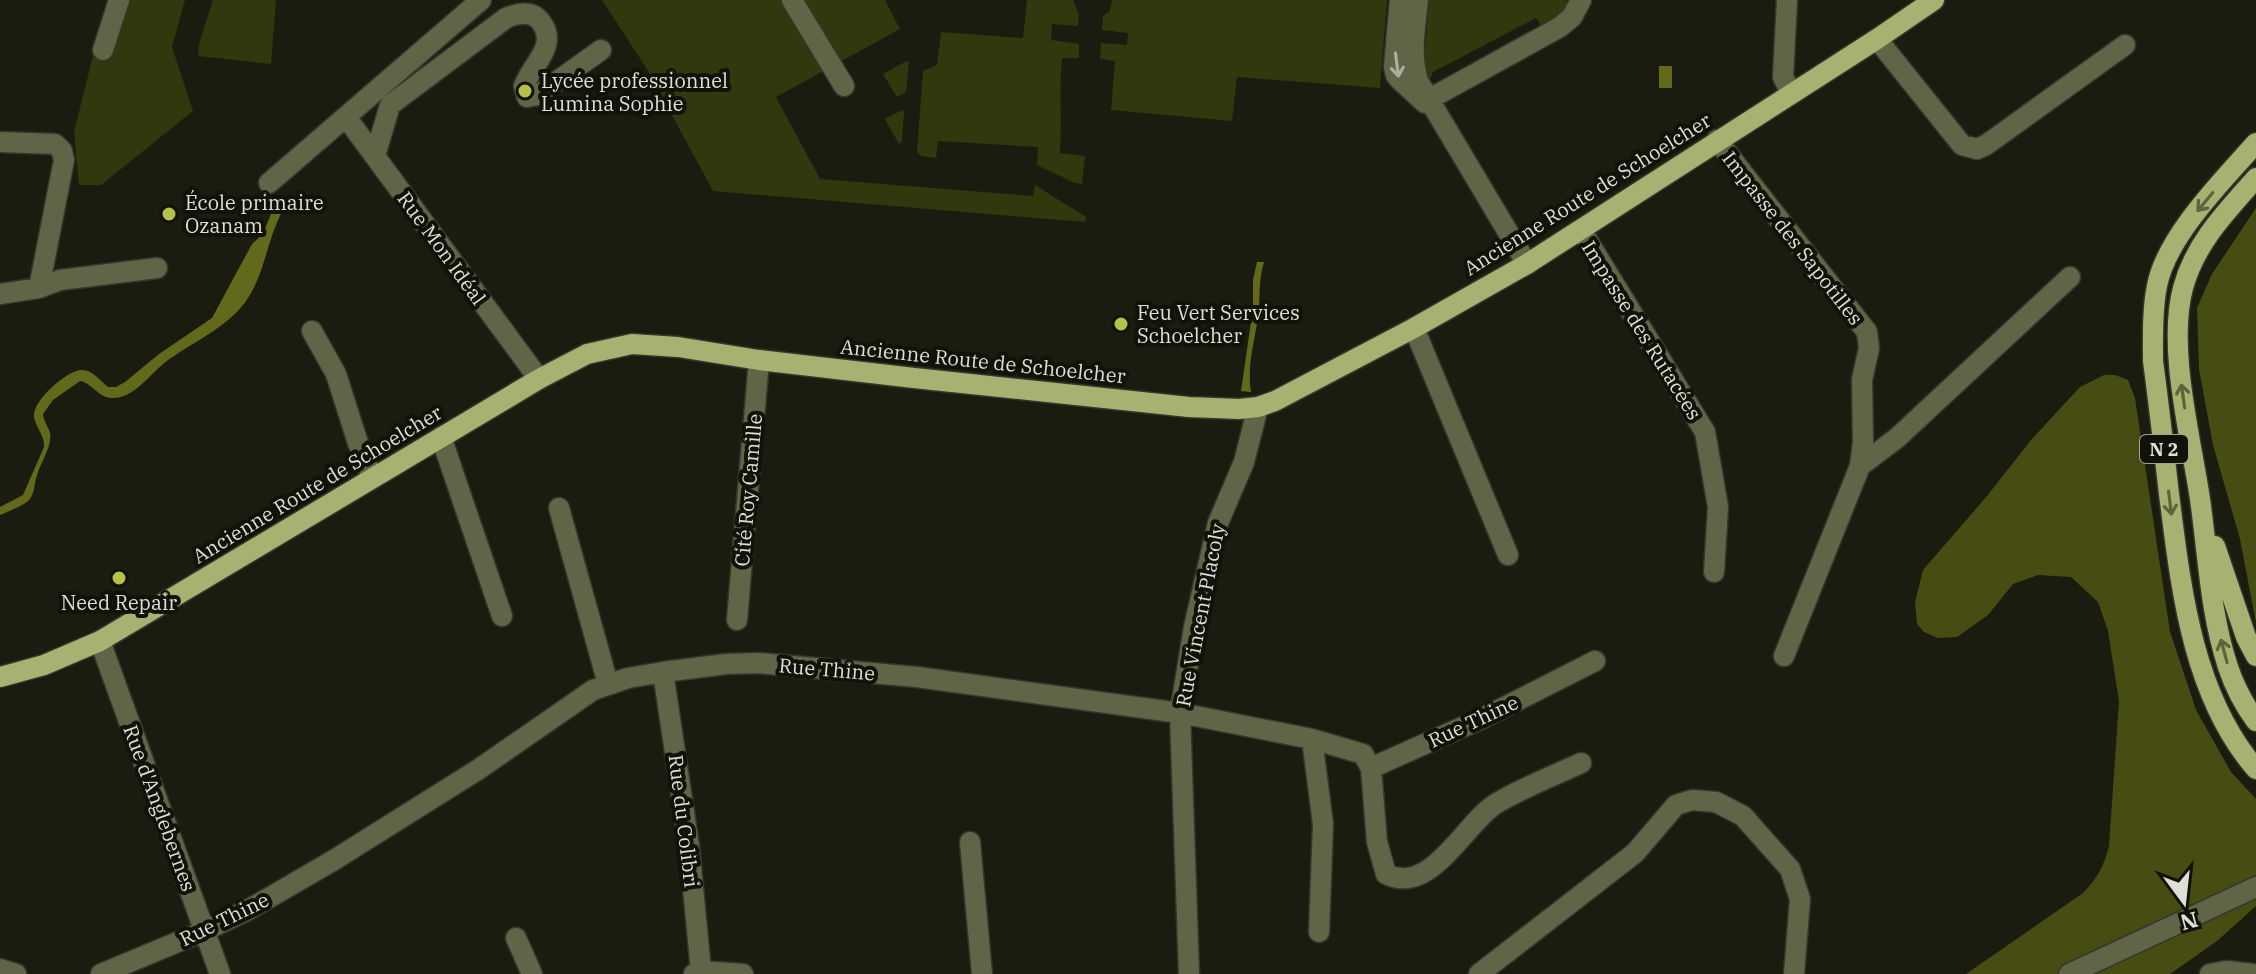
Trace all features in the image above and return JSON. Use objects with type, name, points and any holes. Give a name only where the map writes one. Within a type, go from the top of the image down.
[{"type":"main road","name":"Ancienne Route de Schoelcher","points":[[0,677],[44,665],[100,641],[539,379],[587,354],[632,344],[1189,407],[1258,407],[1414,328],[1527,264],[1934,0]]},
{"type":"main road","name":"N 2","points":[[2256,143],[2191,219],[2163,265],[2157,286],[2153,340],[2177,558],[2199,658],[2218,711],[2238,746],[2256,769]]},
{"type":"main road","name":"N 2","points":[[2256,178],[2207,235],[2191,261],[2178,311],[2177,333],[2182,391],[2219,633],[2229,669],[2256,721]]},
{"type":"main road","points":[[2200,501],[2246,637],[2256,656]]},
{"type":"street","points":[[103,50],[119,0]]},
{"type":"street","points":[[269,183],[481,0]]},
{"type":"street","points":[[792,0],[844,86]]},
{"type":"street","points":[[1400,0],[1394,67],[1396,75],[1430,104]]},
{"type":"street","points":[[1418,0],[1413,48],[1418,81],[1527,264]]},
{"type":"street","points":[[1430,104],[1560,27],[1572,17],[1581,0]]},
{"type":"street","points":[[1787,0],[1783,77],[1791,93]]},
{"type":"street","points":[[375,156],[390,105],[506,18],[529,13],[540,20],[546,31],[547,47],[524,86],[527,97],[538,95],[601,50]]},
{"type":"street","points":[[1877,39],[1962,145],[1977,149],[2125,45]]},
{"type":"street","name":"Rue Mon Idéal","points":[[346,117],[539,379]]},
{"type":"street","name":"Impasse des Sapotilles","points":[[1717,140],[1867,332],[1869,348],[1862,380],[1863,442],[1860,466],[1784,656]]},
{"type":"street","points":[[0,142],[55,144],[62,151],[64,160],[39,288]]},
{"type":"street","name":"Impasse des Rutacées","points":[[1581,230],[1705,432],[1718,507],[1714,572]]},
{"type":"street","points":[[0,294],[39,288],[60,280],[157,268]]},
{"type":"street","points":[[1860,466],[1897,438],[2070,277]]},
{"type":"street","points":[[1414,328],[1508,555]]},
{"type":"street","points":[[312,331],[336,374],[358,443],[373,478]]},
{"type":"street","name":"Cité Roy Camille","points":[[737,620],[759,360]]},
{"type":"street","name":"Rue Vincent Placoly","points":[[1189,974],[1180,713],[1194,627],[1218,523],[1244,462],[1258,407]]},
{"type":"street","points":[[441,437],[502,616]]},
{"type":"street","points":[[559,508],[608,684]]},
{"type":"street","name":"Rue d'Anglebernes","points":[[100,641],[220,974]]},
{"type":"street","name":"Rue Thine","points":[[101,974],[248,910],[479,769],[593,690],[663,672],[758,663],[931,679],[1180,713],[1312,739],[1363,754],[1371,768],[1483,718],[1595,661]]},
{"type":"street","name":"Rue du Colibri","points":[[663,672],[689,846],[698,972]]},
{"type":"street","points":[[1312,739],[1323,824],[1319,932]]},
{"type":"street","points":[[1371,768],[1377,842],[1386,874],[1403,879],[1439,862],[1495,803],[1581,763]]},
{"type":"street","points":[[1479,974],[1635,853],[1676,805],[1692,800],[1716,802],[1743,816],[1790,869],[1800,899],[1794,974]]},
{"type":"street","points":[[970,842],[982,974]]},
{"type":"street","points":[[2069,974],[2256,887]]},
{"type":"street","points":[[516,938],[532,974]]},
{"type":"street","points":[[0,969],[16,974]]},
{"type":"street","points":[[2210,974],[2226,971],[2253,974]]},
{"type":"street","points":[[698,972],[743,974]]},
{"type":"shaded area","points":[[107,0],[185,0],[172,47],[193,111],[101,185],[79,185],[74,132]]},
{"type":"shaded area","points":[[213,0],[276,0],[271,64],[198,56]]},
{"type":"shaded area","points":[[602,0],[885,0],[900,29],[776,97],[820,179],[1033,196],[1035,185],[1086,217],[1085,222],[713,191],[647,69]]},
{"type":"shaded area","points":[[1027,0],[1073,0],[1079,15],[1078,26],[1052,24],[1051,40],[1079,44],[1079,58],[1062,58],[1060,153],[1085,156],[1082,184],[1037,165],[1038,147],[938,141],[936,158],[921,156],[917,152],[923,71],[937,65],[941,32],[1023,38]]},
{"type":"shaded area","points":[[1112,0],[1387,0],[1380,88],[1237,77],[1232,121],[1111,110],[1115,61],[1100,59],[1101,43],[1127,45],[1128,33],[1102,30],[1103,16],[1110,11]]},
{"type":"shaded area","points":[[1429,0],[1572,1],[1571,6],[1544,31],[1536,18],[1433,72],[1429,81],[1424,65]]},
{"type":"shaded area","points":[[907,61],[906,92],[897,97],[883,74]]},
{"type":"shaded area","points":[[1659,66],[1672,66],[1672,88],[1659,88]]},
{"type":"shaded area","points":[[902,110],[902,142],[899,144],[885,119]]},
{"type":"shaded area","points":[[276,201],[282,212],[258,278],[241,308],[223,324],[164,363],[128,394],[106,397],[80,381],[53,400],[43,414],[50,438],[32,495],[23,504],[0,515],[0,507],[23,495],[44,447],[34,417],[44,395],[68,375],[82,370],[93,374],[108,387],[116,387],[212,318],[252,244],[263,234]]},
{"type":"shaded area","points":[[2256,208],[2256,623],[2240,539],[2213,445],[2199,369],[2197,308],[2212,274]]},
{"type":"shaded area","points":[[1257,262],[1264,262],[1251,360],[1251,392],[1241,391]]},
{"type":"shaded area","points":[[2104,375],[2128,380],[2135,398],[2170,632],[2196,710],[2231,772],[2256,799],[2256,906],[2217,941],[2170,974],[1966,974],[2083,893],[2099,872],[2109,846],[2119,701],[2108,631],[2098,602],[2071,577],[2038,575],[2013,584],[1988,615],[1957,637],[1938,638],[1924,632],[1917,624],[1915,602],[1923,570],[2031,440],[2080,387]]},
{"type":"place","name":"Lycée professionnel Lumina Sophie","points":[[525,91]]},
{"type":"place","name":"École primaire Ozanam","points":[[169,214]]},
{"type":"place","name":"Feu Vert Services Schoelcher","points":[[1121,324]]},
{"type":"place","name":"Need Repair","points":[[119,578]]}]
